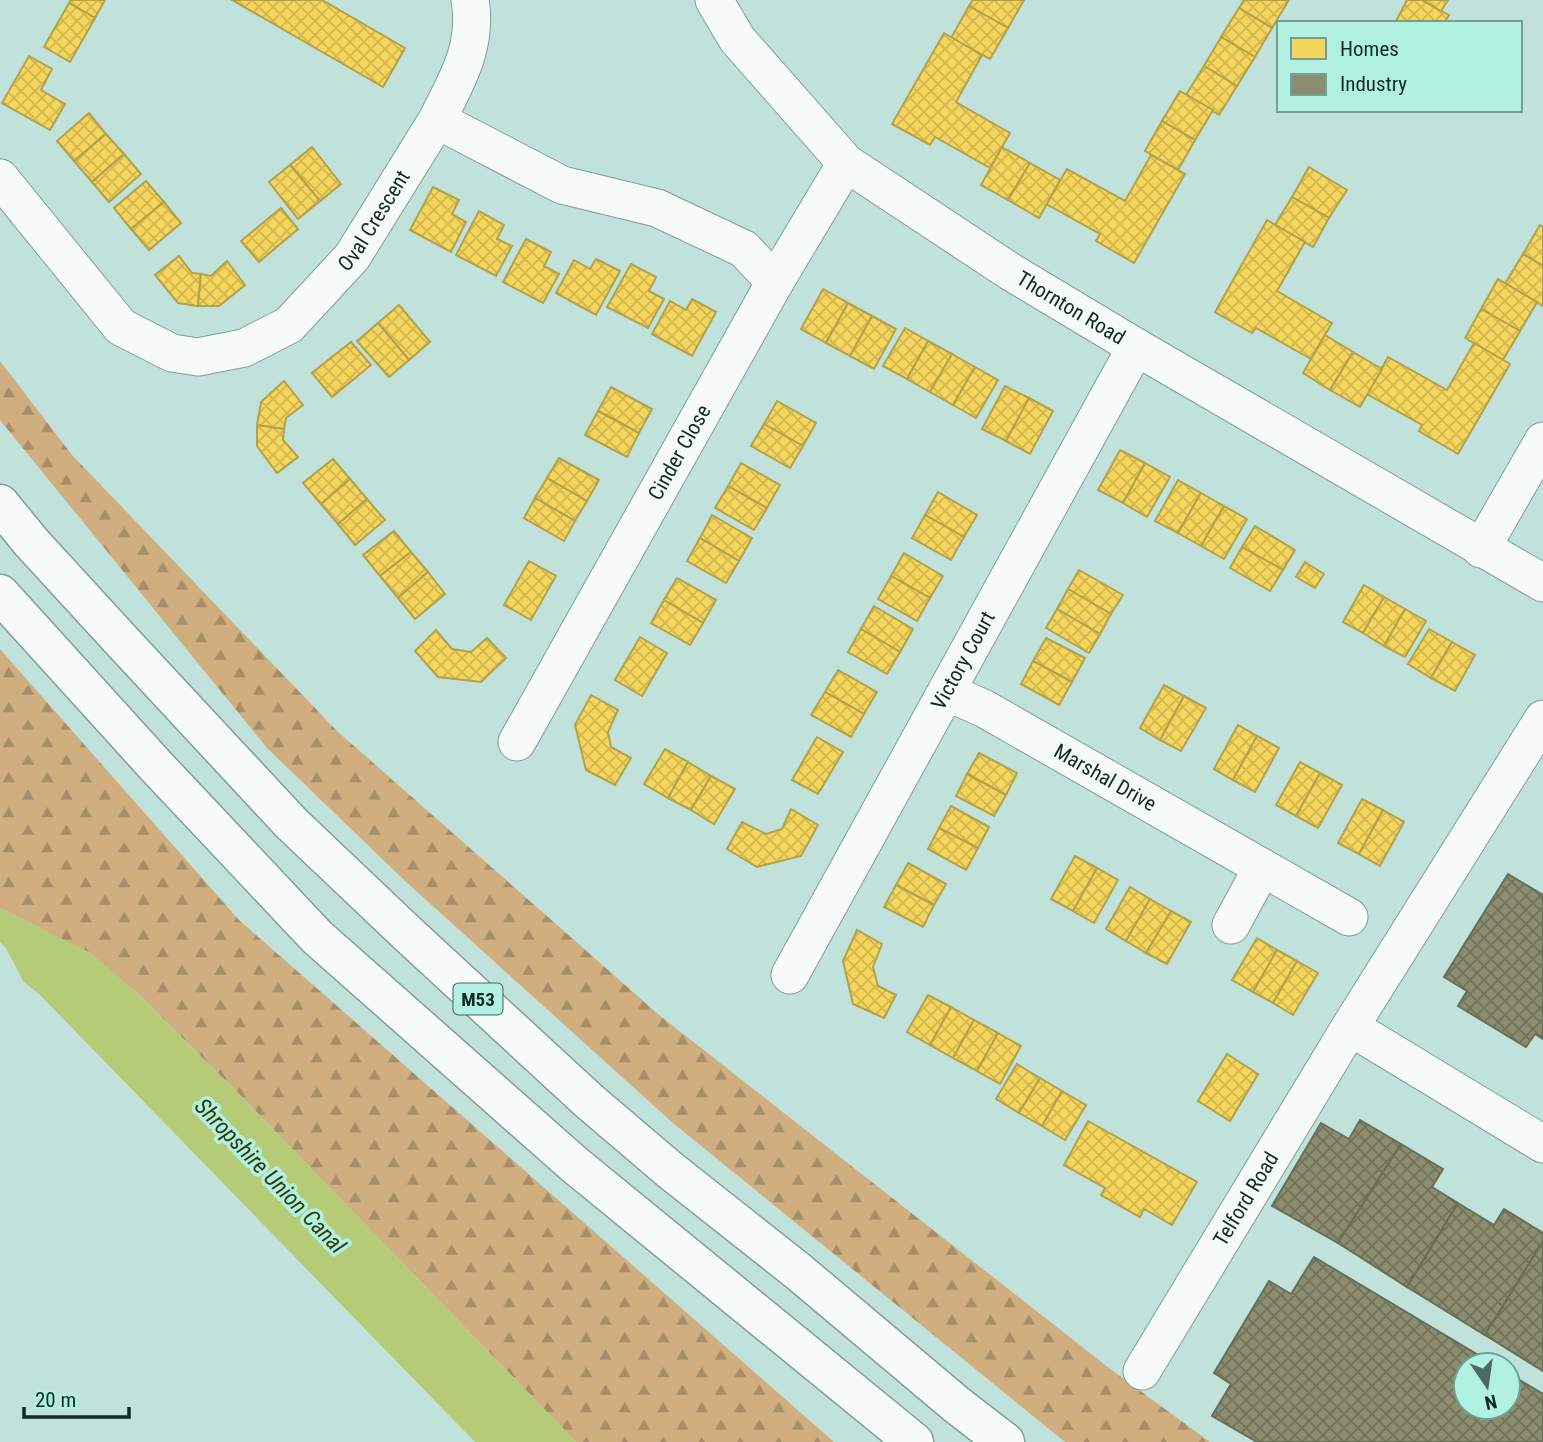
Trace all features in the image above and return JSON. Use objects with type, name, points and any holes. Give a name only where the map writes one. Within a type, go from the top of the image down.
[{"type":"highway","name":"M53","points":[[0,504],[84,600],[291,823],[409,935],[589,1101],[1005,1442]]},
{"type":"highway","points":[[0,594],[156,766],[317,937],[575,1165],[914,1442]]},
{"type":"street","name":"Oval Crescent","points":[[1,182],[121,327],[172,353],[198,357],[244,348],[289,325],[352,257],[437,120],[466,61],[473,20],[470,0]]},
{"type":"street","name":"Thornton Road","points":[[714,0],[737,39],[846,163],[1011,272],[1543,583]]},
{"type":"street","points":[[437,120],[562,185],[657,208],[744,249],[775,282]]},
{"type":"street","name":"Cinder Close","points":[[517,742],[775,282],[846,163]]},
{"type":"street","name":"Victory Court","points":[[790,975],[1136,347]]},
{"type":"street","points":[[1481,549],[1543,441]]},
{"type":"street","name":"Marshal Drive","points":[[947,692],[985,709],[1349,917]]},
{"type":"street","name":"Telford Road","points":[[1142,1371],[1350,1027],[1543,719]]},
{"type":"street","points":[[1231,925],[1262,869]]},
{"type":"street","points":[[1350,1027],[1543,1144]]},
{"type":"green space","points":[[0,361],[72,455],[337,731],[659,1015],[1109,1368],[1210,1442],[1065,1442],[673,1123],[404,880],[267,748],[0,420]]},
{"type":"green space","points":[[0,649],[239,920],[834,1442],[576,1442],[239,1094],[134,990],[42,929],[0,908]]},
{"type":"water","name":"Shropshire Union Canal","points":[[0,908],[91,953],[134,990],[239,1094],[576,1442],[475,1442],[40,995],[23,981],[6,948],[0,942]]},
{"type":"building: Homes","points":[[71,0],[105,0],[95,18],[69,3]]},
{"type":"building: Homes","points":[[232,0],[322,0],[405,48],[383,87]]},
{"type":"building: Homes","points":[[973,0],[1024,0],[1008,28],[969,6]]},
{"type":"building: Homes","points":[[1244,0],[1289,0],[1272,28],[1239,8]]},
{"type":"building: Homes","points":[[1407,0],[1422,0],[1449,15],[1445,21],[1396,21]]},
{"type":"building: Homes","points":[[1422,0],[1448,0],[1441,11]]},
{"type":"building: Homes","points":[[69,3],[95,18],[70,62],[44,47]]},
{"type":"building: Homes","points":[[969,6],[1008,28],[990,59],[951,38]]},
{"type":"building: Homes","points":[[1239,8],[1272,28],[1255,57],[1221,37]]},
{"type":"building: Homes","points":[[944,33],[982,55],[956,102],[1010,133],[990,168],[935,137],[930,145],[892,124]]},
{"type":"building: Homes","points":[[1221,37],[1255,57],[1237,86],[1204,66]]},
{"type":"building: Homes","points":[[29,56],[52,69],[41,90],[65,104],[50,130],[2,103]]},
{"type":"building: Homes","points":[[1204,66],[1237,86],[1219,115],[1186,95]]},
{"type":"building: Homes","points":[[1180,91],[1213,110],[1195,140],[1162,121]]},
{"type":"building: Homes","points":[[89,113],[106,134],[74,161],[57,141]]},
{"type":"building: Homes","points":[[1162,121],[1195,140],[1178,170],[1145,151]]},
{"type":"building: Homes","points":[[106,134],[124,154],[92,182],[74,161]]},
{"type":"building: Homes","points":[[312,147],[341,184],[320,201],[290,165]]},
{"type":"building: Homes","points":[[1002,147],[1030,163],[1008,200],[981,185]]},
{"type":"building: Homes","points":[[124,154],[141,174],[109,202],[92,182]]},
{"type":"building: Homes","points":[[1151,155],[1185,174],[1134,263],[1096,241],[1100,234],[1046,204],[1067,169],[1125,201]]},
{"type":"building: Homes","points":[[1030,163],[1060,180],[1039,218],[1008,200]]},
{"type":"building: Homes","points":[[290,165],[320,201],[298,219],[269,182]]},
{"type":"building: Homes","points":[[1309,167],[1347,190],[1329,218],[1292,197]]},
{"type":"building: Homes","points":[[146,181],[164,202],[131,229],[114,208]]},
{"type":"building: Homes","points":[[433,187],[459,200],[452,214],[466,222],[451,252],[410,230]]},
{"type":"building: Homes","points":[[1292,197],[1329,218],[1313,247],[1275,225]]},
{"type":"building: Homes","points":[[164,202],[181,223],[149,250],[131,229]]},
{"type":"building: Homes","points":[[281,208],[298,229],[259,262],[241,241]]},
{"type":"building: Homes","points":[[479,211],[504,225],[497,239],[512,246],[496,276],[456,255]]},
{"type":"building: Homes","points":[[1267,220],[1305,242],[1277,291],[1332,323],[1311,359],[1256,328],[1252,333],[1215,312]]},
{"type":"building: Homes","points":[[1540,225],[1543,227],[1543,266],[1523,254]]},
{"type":"building: Homes","points":[[526,239],[551,252],[544,266],[559,274],[543,303],[503,282]]},
{"type":"building: Homes","points":[[1523,254],[1543,266],[1543,306],[1505,284]]},
{"type":"building: Homes","points":[[179,256],[192,273],[201,274],[198,306],[178,303],[155,275]]},
{"type":"building: Homes","points":[[596,259],[620,271],[596,315],[556,293],[574,260],[590,269]]},
{"type":"building: Homes","points":[[227,261],[245,285],[219,306],[198,306],[201,274],[211,276]]},
{"type":"building: Homes","points":[[631,264],[656,277],[649,291],[664,299],[648,328],[607,307]]},
{"type":"building: Homes","points":[[1498,279],[1537,302],[1520,331],[1481,309]]},
{"type":"building: Homes","points":[[823,289],[848,303],[826,343],[801,329]]},
{"type":"building: Homes","points":[[692,299],[716,312],[692,356],[652,334],[670,301],[686,310]]},
{"type":"building: Homes","points":[[848,303],[872,316],[850,356],[826,343]]},
{"type":"building: Homes","points":[[399,305],[430,342],[409,360],[378,323]]},
{"type":"building: Homes","points":[[1481,309],[1520,331],[1503,360],[1465,338]]},
{"type":"building: Homes","points":[[872,316],[896,329],[874,369],[850,356]]},
{"type":"building: Homes","points":[[378,323],[409,360],[389,377],[357,341]]},
{"type":"building: Homes","points":[[905,328],[928,341],[907,379],[883,366]]},
{"type":"building: Homes","points":[[1325,335],[1353,352],[1330,390],[1303,373]]},
{"type":"building: Homes","points":[[928,341],[952,354],[930,392],[907,379]]},
{"type":"building: Homes","points":[[351,342],[371,365],[332,397],[312,373]]},
{"type":"building: Homes","points":[[1474,343],[1510,364],[1458,454],[1419,431],[1422,425],[1367,394],[1388,357],[1447,390]]},
{"type":"building: Homes","points":[[1353,352],[1382,369],[1360,407],[1330,390]]},
{"type":"building: Homes","points":[[952,354],[975,367],[953,405],[930,392]]},
{"type":"building: Homes","points":[[975,367],[998,380],[976,418],[953,405]]},
{"type":"building: Homes","points":[[284,381],[303,405],[286,418],[284,429],[257,425],[261,402]]},
{"type":"building: Homes","points":[[1005,386],[1029,398],[1006,441],[982,429]]},
{"type":"building: Homes","points":[[611,387],[652,409],[639,433],[598,411]]},
{"type":"building: Homes","points":[[1029,398],[1053,411],[1030,454],[1006,441]]},
{"type":"building: Homes","points":[[777,401],[816,423],[803,446],[764,424]]},
{"type":"building: Homes","points":[[598,411],[639,433],[627,457],[585,435]]},
{"type":"building: Homes","points":[[764,424],[803,446],[790,468],[751,446]]},
{"type":"building: Homes","points":[[257,425],[284,429],[283,440],[298,457],[277,473],[257,446]]},
{"type":"building: Homes","points":[[1120,450],[1145,463],[1123,503],[1098,490]]},
{"type":"building: Homes","points":[[559,458],[599,480],[587,501],[547,478]]},
{"type":"building: Homes","points":[[333,459],[350,479],[321,504],[303,483]]},
{"type":"building: Homes","points":[[741,463],[780,485],[767,508],[728,486]]},
{"type":"building: Homes","points":[[1145,463],[1170,477],[1147,517],[1123,503]]},
{"type":"building: Homes","points":[[547,478],[587,501],[575,521],[535,498]]},
{"type":"building: Homes","points":[[350,479],[367,499],[338,524],[321,504]]},
{"type":"building: Homes","points":[[1178,480],[1201,493],[1178,533],[1155,521]]},
{"type":"building: Homes","points":[[728,486],[767,508],[754,530],[715,508]]},
{"type":"building: Homes","points":[[938,492],[977,515],[964,537],[925,515]]},
{"type":"building: Homes","points":[[1201,493],[1224,506],[1201,546],[1178,533]]},
{"type":"building: Homes","points":[[535,498],[575,521],[564,541],[524,518]]},
{"type":"building: Homes","points":[[367,499],[385,520],[355,545],[338,524]]},
{"type":"building: Homes","points":[[1224,506],[1247,519],[1224,559],[1201,546]]},
{"type":"building: Homes","points":[[712,515],[752,538],[739,561],[700,538]]},
{"type":"building: Homes","points":[[925,515],[964,537],[951,560],[912,538]]},
{"type":"building: Homes","points":[[1255,526],[1295,550],[1283,570],[1242,547]]},
{"type":"building: Homes","points":[[394,531],[411,552],[380,576],[363,555]]},
{"type":"building: Homes","points":[[700,538],[739,561],[726,583],[687,561]]},
{"type":"building: Homes","points":[[1242,547],[1283,570],[1270,591],[1230,568]]},
{"type":"building: Homes","points":[[411,552],[428,572],[398,598],[380,576]]},
{"type":"building: Homes","points":[[904,553],[943,576],[930,598],[891,576]]},
{"type":"building: Homes","points":[[529,561],[556,576],[531,620],[504,605]]},
{"type":"building: Homes","points":[[1305,562],[1324,574],[1315,588],[1296,577]]},
{"type":"building: Homes","points":[[1079,570],[1123,595],[1111,614],[1068,589]]},
{"type":"building: Homes","points":[[428,572],[445,594],[415,619],[398,598]]},
{"type":"building: Homes","points":[[891,576],[930,598],[917,621],[878,599]]},
{"type":"building: Homes","points":[[677,578],[716,600],[703,623],[664,600]]},
{"type":"building: Homes","points":[[1364,585],[1384,597],[1363,633],[1343,622]]},
{"type":"building: Homes","points":[[1068,589],[1111,614],[1100,634],[1057,609]]},
{"type":"building: Homes","points":[[1384,597],[1405,609],[1384,646],[1363,633]]},
{"type":"building: Homes","points":[[664,600],[703,623],[690,645],[651,623]]},
{"type":"building: Homes","points":[[874,606],[913,629],[900,652],[861,629]]},
{"type":"building: Homes","points":[[1057,609],[1100,634],[1089,653],[1046,628]]},
{"type":"building: Homes","points":[[1405,609],[1426,621],[1405,657],[1384,646]]},
{"type":"building: Homes","points":[[861,629],[900,652],[887,674],[848,652]]},
{"type":"building: Homes","points":[[1429,629],[1452,642],[1431,678],[1408,664]]},
{"type":"building: Homes","points":[[436,630],[452,649],[471,652],[487,638],[506,658],[481,682],[438,677],[415,651]]},
{"type":"building: Homes","points":[[640,637],[667,653],[642,696],[615,680]]},
{"type":"building: Homes","points":[[1046,638],[1085,658],[1072,682],[1033,661]]},
{"type":"building: Homes","points":[[1452,642],[1475,655],[1455,691],[1431,678]]},
{"type":"building: Homes","points":[[1033,661],[1072,682],[1059,705],[1021,684]]},
{"type":"building: Homes","points":[[838,670],[877,692],[864,714],[825,692]]},
{"type":"building: Homes","points":[[1164,685],[1184,696],[1160,740],[1140,728]]},
{"type":"building: Homes","points":[[825,692],[864,714],[851,737],[811,715]]},
{"type":"building: Homes","points":[[591,695],[618,710],[608,732],[611,747],[631,758],[615,785],[586,770],[575,725]]},
{"type":"building: Homes","points":[[1184,696],[1206,708],[1181,751],[1160,740]]},
{"type":"building: Homes","points":[[1238,725],[1257,736],[1233,780],[1214,769]]},
{"type":"building: Homes","points":[[1257,736],[1279,748],[1255,792],[1233,780]]},
{"type":"building: Homes","points":[[817,737],[843,752],[818,794],[792,780]]},
{"type":"building: Homes","points":[[665,749],[688,762],[668,798],[644,784]]},
{"type":"building: Homes","points":[[979,753],[1017,773],[1006,795],[967,774]]},
{"type":"building: Homes","points":[[688,762],[711,776],[691,810],[668,798]]},
{"type":"building: Homes","points":[[1300,762],[1320,773],[1296,816],[1276,805]]},
{"type":"building: Homes","points":[[1320,773],[1342,785],[1318,828],[1296,816]]},
{"type":"building: Homes","points":[[967,774],[1006,795],[994,816],[956,796]]},
{"type":"building: Homes","points":[[711,776],[735,789],[714,824],[691,810]]},
{"type":"building: Homes","points":[[1362,799],[1383,810],[1359,854],[1338,843]]},
{"type":"building: Homes","points":[[951,806],[989,827],[978,848],[939,828]]},
{"type":"building: Homes","points":[[791,809],[818,825],[801,856],[757,867],[727,849],[742,822],[766,834],[782,829]]},
{"type":"building: Homes","points":[[1383,810],[1404,822],[1380,866],[1359,854]]},
{"type":"building: Homes","points":[[939,828],[978,848],[966,870],[928,849]]},
{"type":"building: Homes","points":[[1075,856],[1097,868],[1073,911],[1051,899]]},
{"type":"building: Homes","points":[[908,863],[946,884],[934,905],[896,885]]},
{"type":"building: Homes","points":[[1097,868],[1118,880],[1094,923],[1073,911]]},
{"type":"building: Homes","points":[[896,885],[934,905],[923,927],[884,907]]},
{"type":"building: Homes","points":[[1130,887],[1150,899],[1126,941],[1106,929]]},
{"type":"building: Homes","points":[[1150,899],[1171,911],[1146,953],[1126,941]]},
{"type":"building: Homes","points":[[1171,911],[1191,922],[1167,964],[1146,953]]},
{"type":"building: Homes","points":[[857,930],[882,944],[873,967],[878,986],[896,995],[884,1018],[853,1004],[843,961]]},
{"type":"building: Homes","points":[[1257,938],[1277,950],[1253,992],[1232,980]]},
{"type":"building: Homes","points":[[1277,950],[1297,961],[1273,1003],[1253,992]]},
{"type":"building: Homes","points":[[1297,961],[1318,973],[1293,1015],[1273,1003]]},
{"type":"building: Homes","points":[[928,995],[951,1007],[930,1045],[907,1032]]},
{"type":"building: Homes","points":[[951,1007],[974,1020],[953,1058],[930,1045]]},
{"type":"building: Homes","points":[[974,1020],[998,1033],[977,1071],[953,1058]]},
{"type":"building: Homes","points":[[998,1033],[1021,1046],[1000,1084],[977,1071]]},
{"type":"building: Homes","points":[[1227,1054],[1258,1074],[1230,1121],[1198,1101]]},
{"type":"building: Homes","points":[[1017,1064],[1040,1078],[1019,1113],[996,1099]]},
{"type":"building: Homes","points":[[1040,1078],[1062,1091],[1042,1126],[1019,1113]]},
{"type":"building: Homes","points":[[1062,1091],[1086,1105],[1065,1140],[1042,1126]]},
{"type":"building: Homes","points":[[1088,1121],[1197,1182],[1172,1225],[1144,1209],[1140,1217],[1101,1195],[1105,1188],[1064,1165]]},
{"type":"building: Industry","points":[[1508,874],[1543,895],[1543,1039],[1535,1034],[1526,1047],[1458,1006],[1467,991],[1444,977]]},
{"type":"building: Industry","points":[[1360,1120],[1401,1144],[1338,1243],[1272,1206],[1321,1123],[1349,1139]]},
{"type":"building: Industry","points":[[1401,1144],[1443,1169],[1432,1187],[1458,1203],[1407,1287],[1338,1243]]},
{"type":"building: Industry","points":[[1458,1203],[1494,1225],[1504,1209],[1543,1233],[1543,1241],[1485,1335],[1407,1287]]},
{"type":"building: Industry","points":[[1543,1241],[1543,1371],[1522,1358],[1522,1351],[1511,1351],[1485,1335]]},
{"type":"building: Industry","points":[[1314,1257],[1472,1351],[1452,1351],[1452,1421],[1522,1421],[1522,1381],[1543,1394],[1543,1442],[1257,1442],[1212,1416],[1231,1384],[1214,1373],[1269,1281],[1291,1294]]}]
